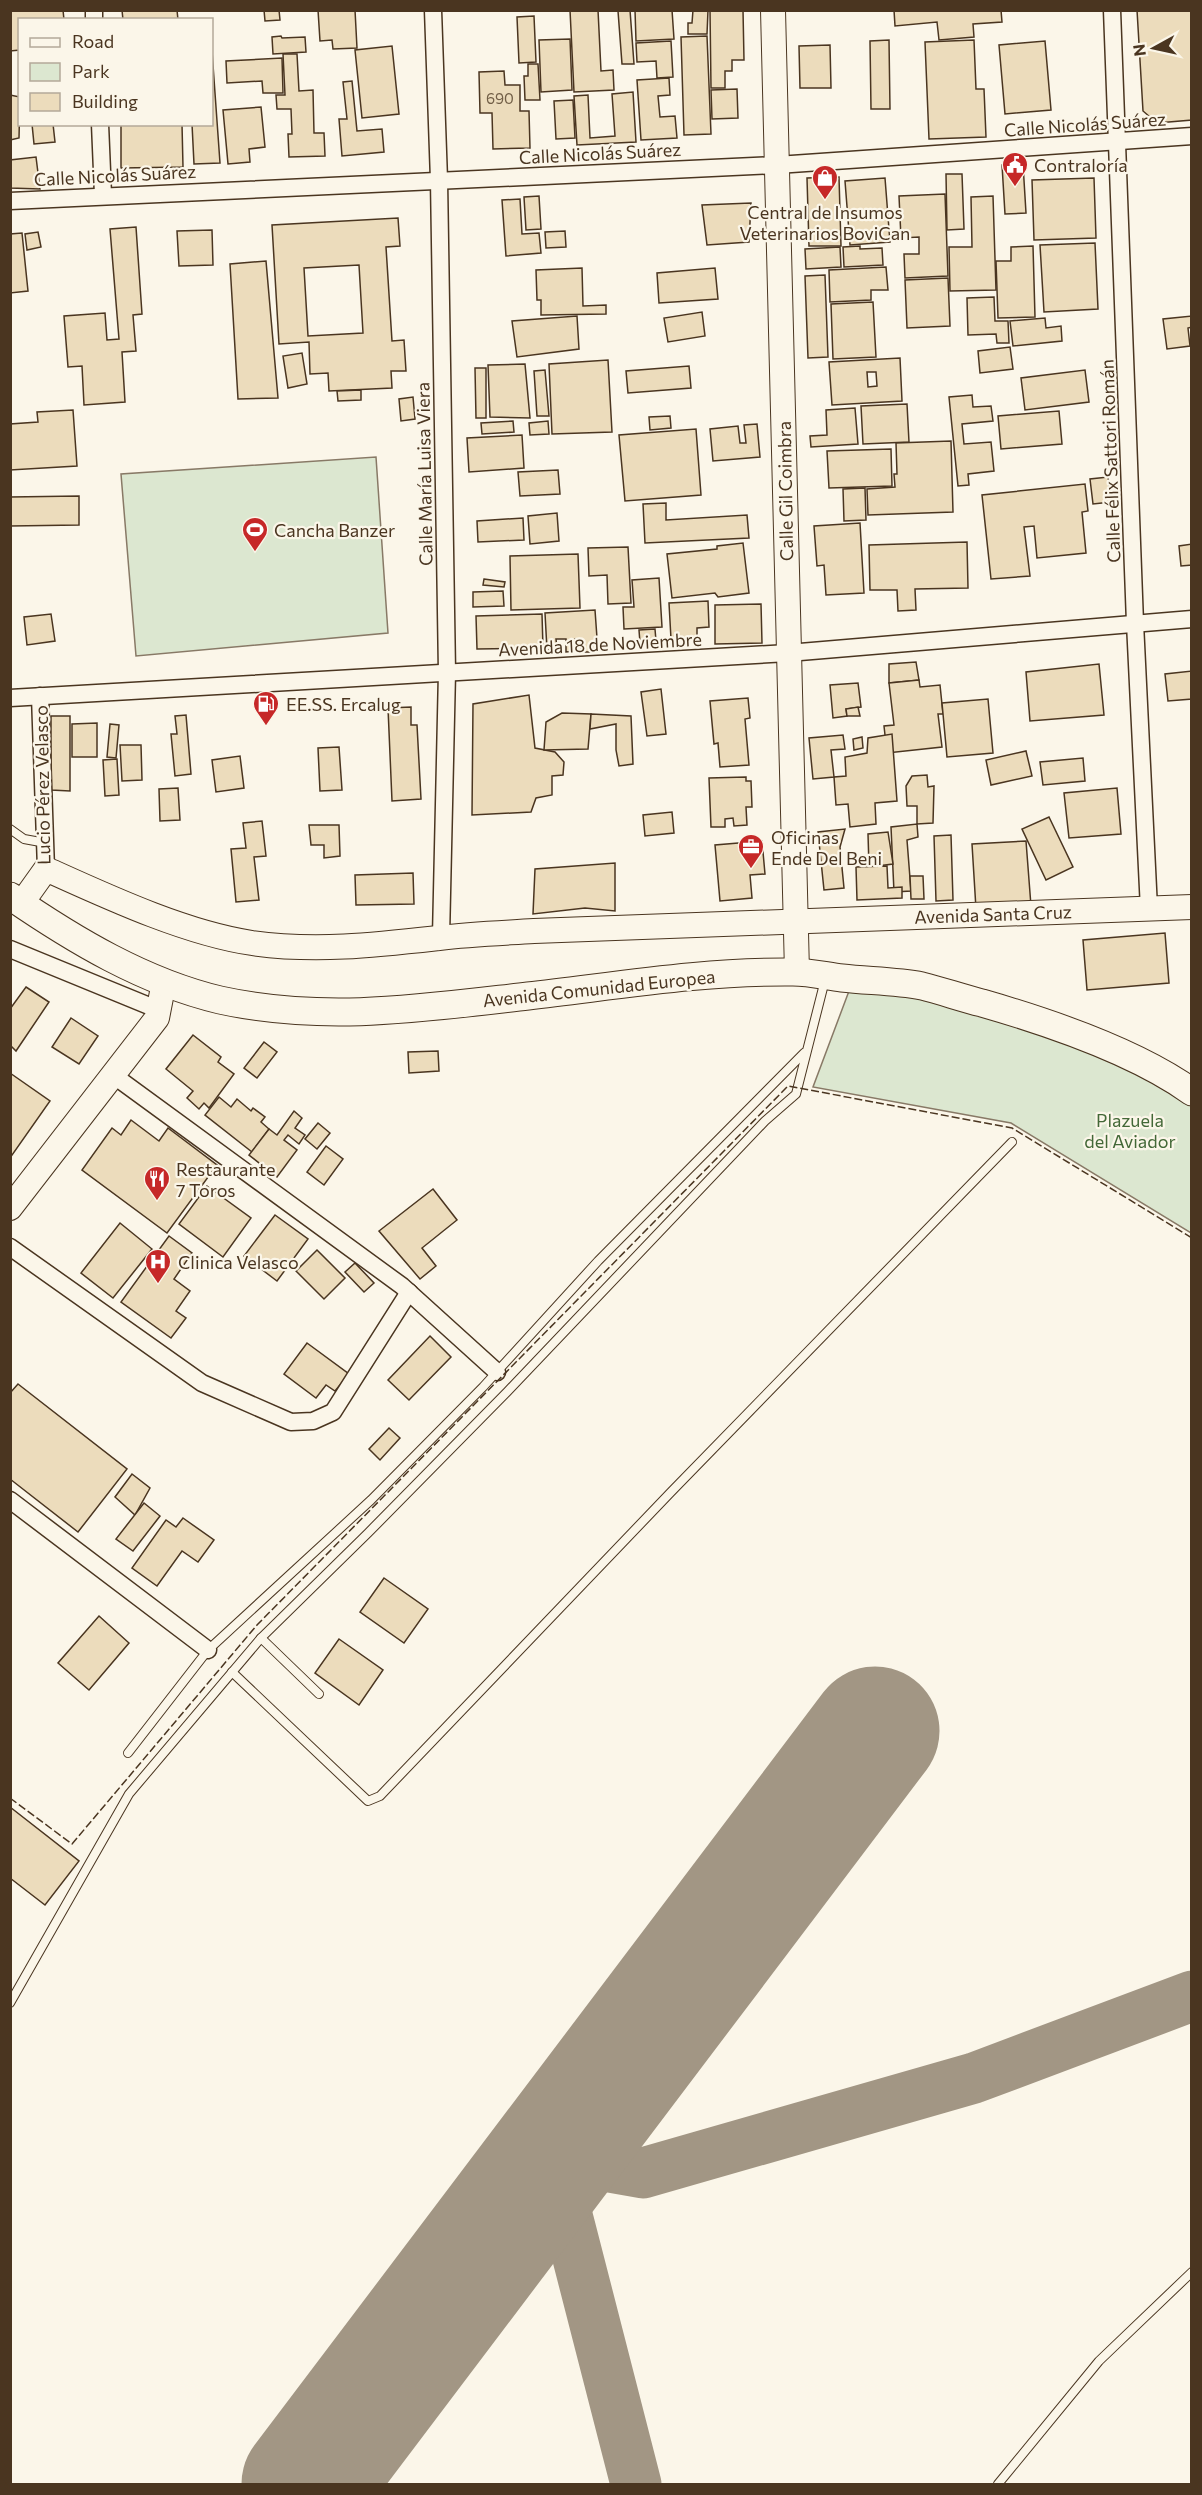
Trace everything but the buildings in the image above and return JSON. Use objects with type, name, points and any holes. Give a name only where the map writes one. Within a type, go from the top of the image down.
[{"type":"main road","name":"Avenida Comunidad Europea","points":[[14,903],[121,964],[164,982],[219,1000],[337,1014],[403,1010],[687,978],[743,973],[797,972],[921,986],[1036,1018],[1110,1048],[1178,1082],[1191,1092]]},
{"type":"street","name":"Calle María Luisa Viera","points":[[433,10],[439,180],[447,672],[441,937]]},
{"type":"street","name":"Calle Gil Coimbra","points":[[773,10],[797,972]]},
{"type":"street","name":"Calle Félix Sattori Román","points":[[1112,10],[1135,623],[1149,909]]},
{"type":"street","points":[[100,126],[103,195]]},
{"type":"street","name":"Calle Nicolás Suárez","points":[[10,201],[777,165],[1191,136]]},
{"type":"street","name":"Avenida 18 de Noviembre","points":[[10,698],[788,652],[1191,619]]},
{"type":"street","name":"Lucio Pérez Velasco","points":[[14,903],[46,869],[40,696]]},
{"type":"street","name":"Avenida Santa Cruz","points":[[46,869],[122,903],[207,932],[252,943],[328,948],[385,945],[441,937],[795,921],[1191,907]]},
{"type":"street","points":[[10,949],[159,1010]]},
{"type":"street","points":[[10,1208],[157,1018],[164,982]]},
{"type":"street","points":[[113,1075],[409,1292],[497,1372]]},
{"type":"street","points":[[10,1247],[202,1383],[291,1422],[313,1421],[333,1412],[409,1292]]},
{"type":"street","points":[[10,1500],[208,1650]]},
{"type":"lane","points":[[10,829],[24,839],[46,843]]},
{"type":"lane","points":[[10,2003],[129,1794],[261,1638],[501,1398],[765,1121],[796,1094],[826,976]]},
{"type":"lane","points":[[128,1754],[208,1650],[371,1500],[497,1372],[598,1261],[805,1052]]},
{"type":"lane","points":[[232,1672],[368,1801],[380,1796],[592,1573],[1012,1142]]},
{"type":"lane","points":[[261,1638],[319,1694]]},
{"type":"lane","points":[[998,2484],[1099,2361],[1191,2272]]},
{"type":"green space","name":"Cancha Banzer","points":[[376,457],[388,633],[136,656],[121,474]]},
{"type":"green space","name":"Plazuela del Aviador","points":[[849,991],[919,994],[1107,1055],[1191,1104],[1191,1233],[1011,1123],[813,1087]]},
{"type":"taxiway","points":[[636,2484],[552,2157],[643,2173],[974,2078],[1192,1996]]},
{"type":"runway","points":[[306,2484],[875,1731]]},
{"type":"fence","points":[[10,1798],[72,1844],[257,1625],[788,1086],[1012,1128],[1192,1238]]},
{"type":"place","name":"Contraloría","points":[[1015,188]]},
{"type":"place","name":"Central de Insumos Veterinarios BoviCan","points":[[825,201]]},
{"type":"place","name":"Cancha Banzer","points":[[255,553]]},
{"type":"place","name":"EE.SS. Ercalug","points":[[266,727]]},
{"type":"place","name":"Oficinas Ende Del Beni","points":[[751,870]]},
{"type":"place","name":"Restaurante 7 Toros","points":[[157,1202]]},
{"type":"place","name":"Clinica Velasco","points":[[158,1285]]}]
